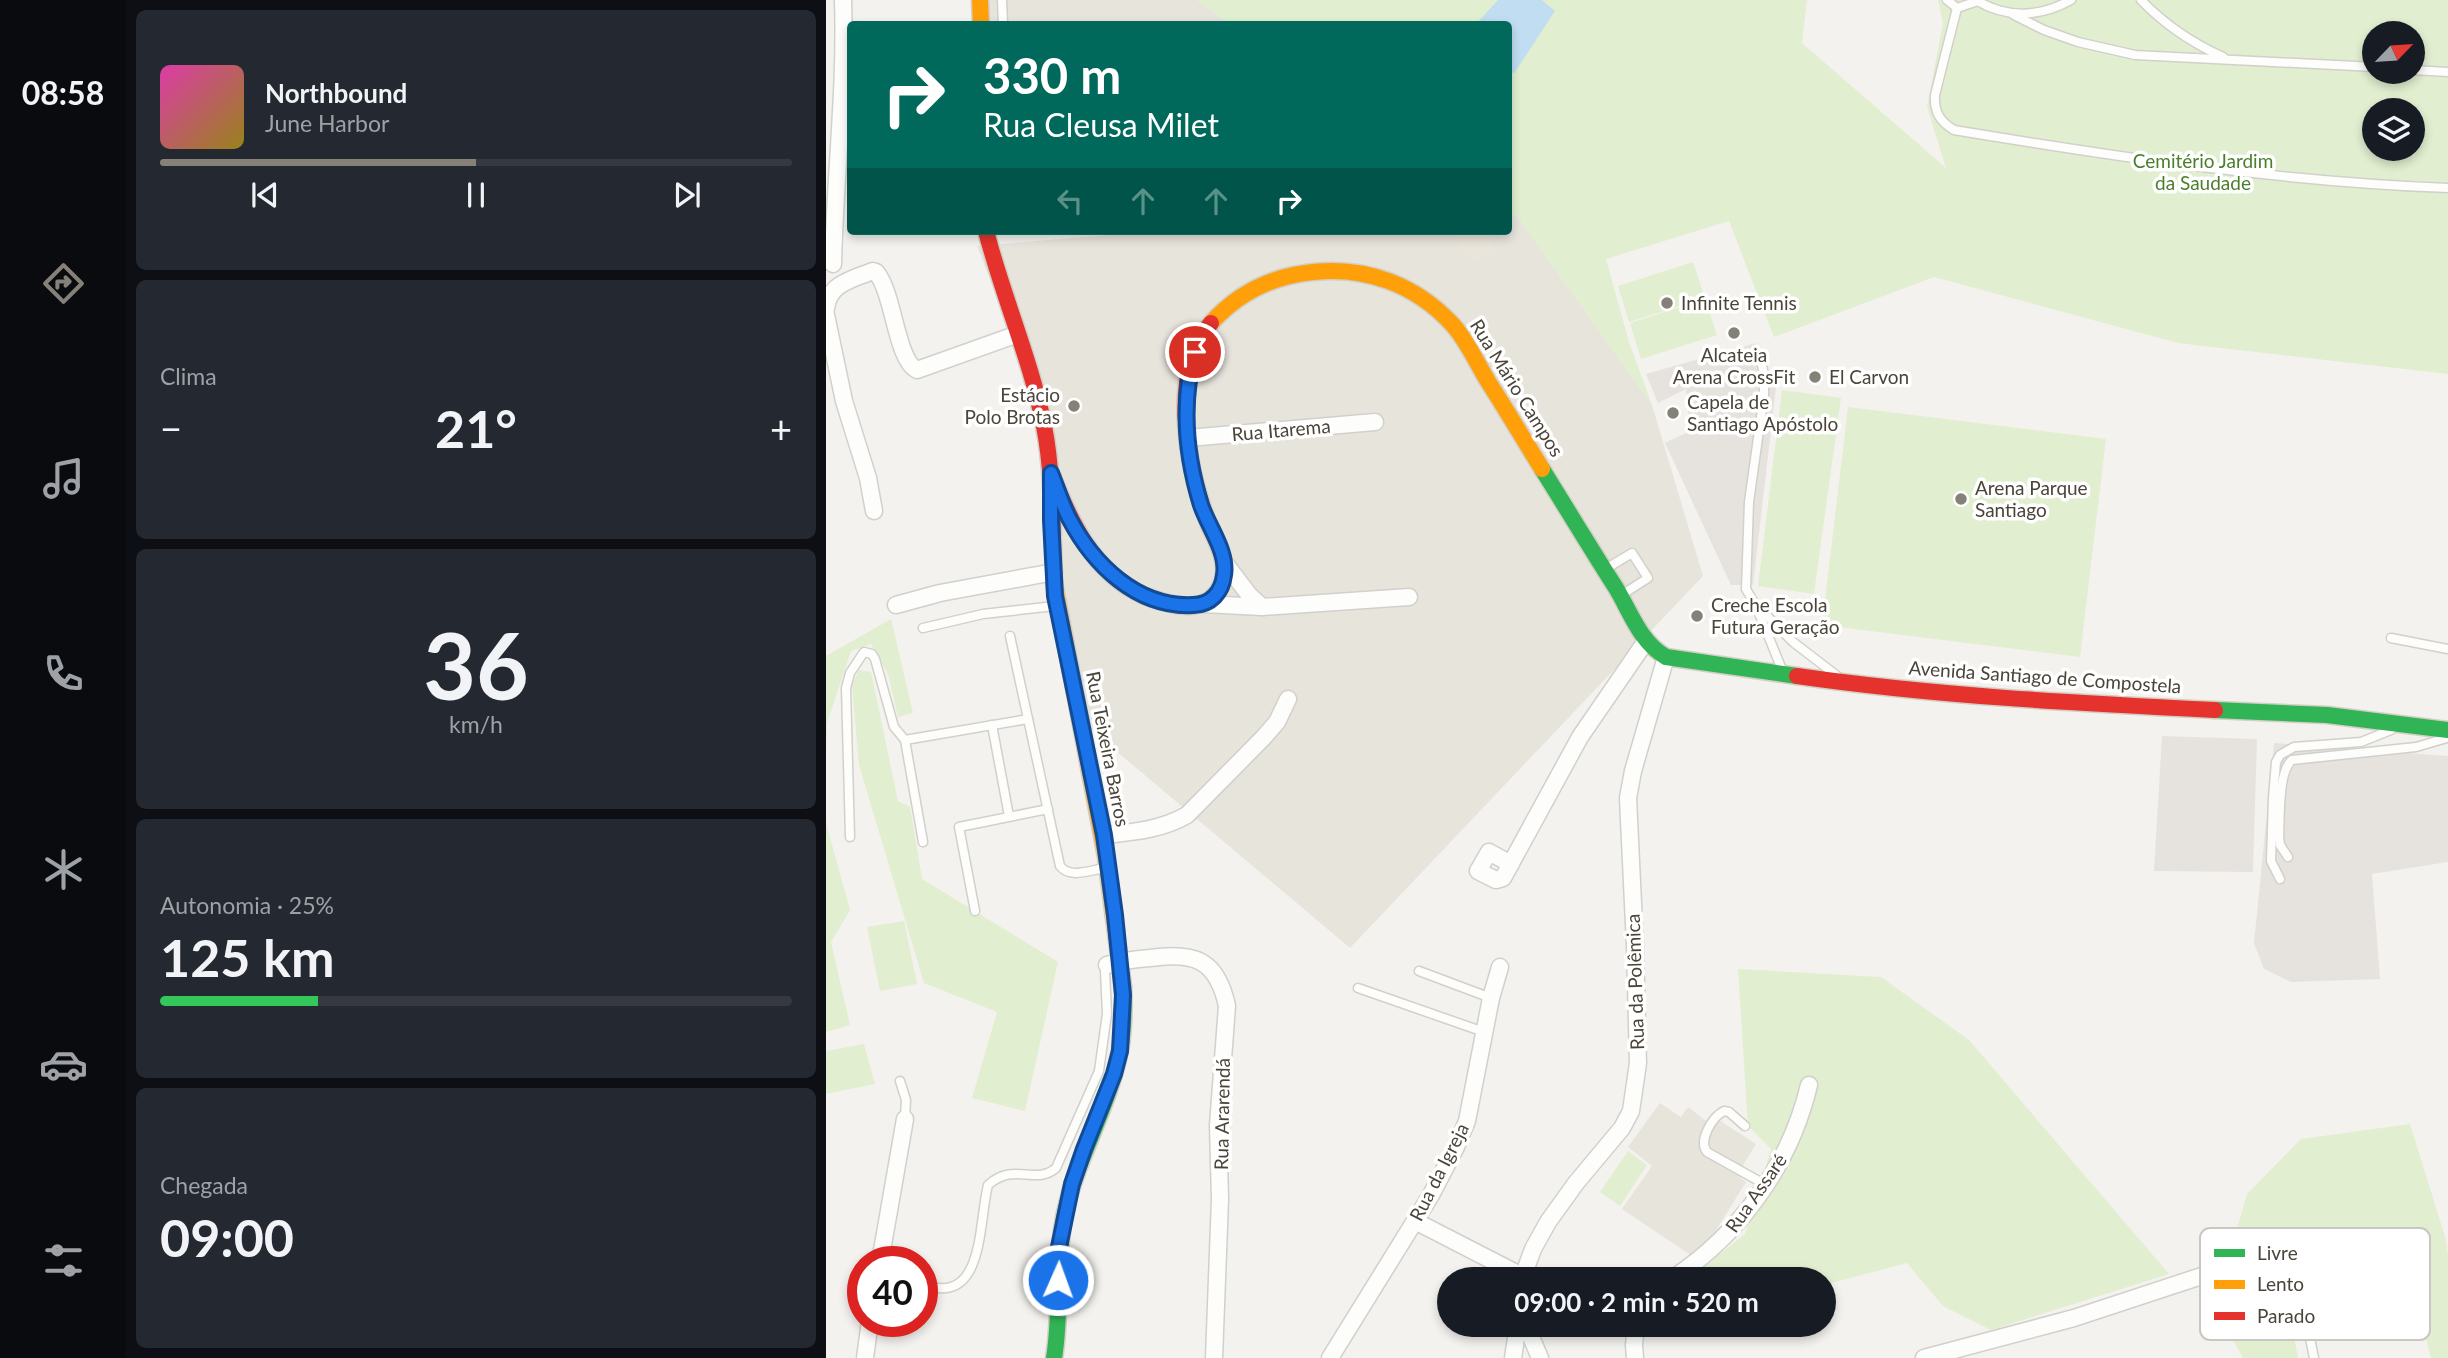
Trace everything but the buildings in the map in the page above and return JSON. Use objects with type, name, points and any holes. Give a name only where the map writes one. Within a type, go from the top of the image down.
[{"type":"main road","points":[[980,0],[981,21]]},
{"type":"main road","name":"Rua Teixeira Barros","points":[[987,235],[1036,387],[1051,473],[1051,520],[1058,606],[1104,835],[1114,963],[1123,1025],[1114,1074],[1072,1184],[1059,1247],[1058,1354]]},
{"type":"main road","name":"Rua Mário Campos","points":[[1224,562],[1201,504],[1188,438],[1188,374],[1206,328],[1224,307],[1254,287],[1288,274],[1320,271],[1381,277],[1435,308],[1454,326],[1620,595],[1646,642]]},
{"type":"main road","points":[[1051,473],[1068,517],[1085,545],[1109,573],[1130,588],[1154,600],[1179,605],[1204,604],[1216,596],[1221,587],[1225,574],[1224,562]]},
{"type":"main road","name":"Avenida Santiago de Compostela","points":[[1646,642],[1655,652],[1667,657],[1847,683],[2032,701],[2209,708],[2360,718],[2448,730]]},
{"type":"street","points":[[833,264],[843,68],[843,0]]},
{"type":"street","points":[[826,309],[832,290],[842,283],[876,272],[884,284],[907,361],[917,370],[1018,334]]},
{"type":"street","points":[[826,315],[844,401],[868,478],[874,511]]},
{"type":"street","name":"Rua Itarema","points":[[1188,438],[1375,422]]},
{"type":"street","points":[[1224,562],[1262,607]]},
{"type":"street","points":[[896,605],[940,593],[1054,572]]},
{"type":"street","points":[[1204,604],[1262,607],[1409,597]]},
{"type":"street","points":[[1511,864],[1580,737],[1646,642]]},
{"type":"street","name":"Rua da Polêmica","points":[[1527,1267],[1548,1222],[1576,1183],[1622,1128],[1631,1111],[1638,1063],[1628,798],[1667,657]]},
{"type":"street","points":[[1104,835],[1151,830],[1172,824],[1187,815],[1277,722],[1288,699]]},
{"type":"street","name":"Rua Ararendá","points":[[1114,963],[1172,956],[1190,957],[1205,963],[1216,973],[1223,986],[1227,1006],[1218,1125],[1220,1221],[1214,1358]]},
{"type":"street","name":"Rua da Igreja","points":[[1330,1358],[1415,1221],[1456,1147],[1467,1121],[1491,998],[1500,967]]},
{"type":"street","name":"Rua Assaré","points":[[1688,1267],[1729,1233],[1766,1185],[1802,1118],[1809,1085]]},
{"type":"street","points":[[883,1246],[905,1119]]},
{"type":"street","points":[[1415,1221],[1501,1267]]},
{"type":"street","points":[[1924,1358],[2074,1318],[2200,1276]]},
{"type":"street","points":[[865,1358],[868,1337]]},
{"type":"street","points":[[1513,1358],[1516,1337]]},
{"type":"street","points":[[1531,1337],[1540,1358]]},
{"type":"street","points":[[1634,1337],[1635,1358]]},
{"type":"lane","points":[[1002,0],[1003,21]]},
{"type":"lane","points":[[1947,0],[1957,8]]},
{"type":"lane","points":[[2014,15],[2038,13],[2071,0]]},
{"type":"lane","points":[[2141,0],[2160,18],[2199,46],[2229,60]]},
{"type":"lane","points":[[1957,8],[1977,1],[2044,30],[2135,55],[2362,66]]},
{"type":"lane","points":[[1957,8],[1934,106],[1938,117],[1954,130],[2216,168],[2332,181],[2448,188]]},
{"type":"lane","points":[[2426,70],[2448,72]]},
{"type":"lane","points":[[1760,355],[1764,395],[1749,502],[1746,589],[1756,606],[1783,674]]},
{"type":"lane","points":[[1604,569],[1632,553],[1648,578],[1620,595]]},
{"type":"lane","points":[[923,628],[983,614],[1058,606]]},
{"type":"lane","points":[[1756,606],[1793,642],[1847,683]]},
{"type":"lane","points":[[1010,636],[1060,866],[1071,874],[1108,867]]},
{"type":"lane","points":[[2391,638],[2448,649]]},
{"type":"lane","points":[[850,837],[846,688],[850,673],[864,652],[872,654],[875,659],[894,727],[905,740],[922,842]]},
{"type":"lane","points":[[2360,718],[2365,730],[2361,742]]},
{"type":"lane","points":[[905,740],[1028,719]]},
{"type":"lane","points":[[992,725],[1009,816]]},
{"type":"lane","points":[[2280,879],[2271,861],[2276,762],[2280,755],[2294,747],[2361,742],[2404,725]]},
{"type":"lane","points":[[2288,857],[2280,845],[2279,837],[2283,778],[2287,764],[2292,760],[2416,747],[2448,738]]},
{"type":"lane","points":[[975,911],[959,827],[1048,809]]},
{"type":"lane","points":[[938,1289],[950,1288],[962,1281],[972,1268],[988,1185],[1005,1174],[1039,1176],[1049,1174],[1056,1168],[1098,1071],[1107,1014],[1105,971],[1114,963]]},
{"type":"lane","points":[[1419,971],[1491,998]]},
{"type":"lane","points":[[1358,988],[1485,1032]]},
{"type":"lane","points":[[900,1081],[906,1100],[905,1119]]},
{"type":"lane","points":[[1745,1126],[1724,1111],[1718,1114],[1702,1141],[1702,1147],[1766,1185]]},
{"type":"lane","points":[[2310,1340],[2314,1358]]},
{"type":"shaded area","points":[[981,0],[1197,0],[1226,21],[981,21]]},
{"type":"shaded area","points":[[1512,215],[1518,217],[1652,405],[1703,576],[1350,948],[1090,729],[1027,374],[977,246],[1108,235],[1512,235]]},
{"type":"shaded area","points":[[1455,235],[1489,235],[1498,251],[1472,262]]},
{"type":"shaded area","points":[[1756,343],[1757,382],[1776,387],[1753,585],[1731,585],[1665,443],[1690,431],[1686,389],[1658,403],[1646,374]]},
{"type":"shaded area","points":[[2162,736],[2257,739],[2253,872],[2154,871]]},
{"type":"shaded area","points":[[2274,743],[2448,756],[2448,862],[2372,874],[2380,979],[2291,982],[2264,969],[2254,943]]},
{"type":"shaded area","points":[[1660,1103],[1681,1117],[1688,1107],[1706,1121],[1711,1115],[1756,1144],[1737,1175],[1746,1182],[1703,1251],[1695,1258],[1622,1209],[1652,1166],[1628,1147]]},
{"type":"green space","name":"Cemitério Jardim da Saudade","points":[[1197,0],[1807,0],[1802,43],[1946,168],[1927,107],[1943,23],[1938,0],[2448,0],[2448,374],[2178,343],[1934,277],[1774,337],[1729,221],[1606,259],[1629,342],[1652,405],[1518,217],[1512,215],[1512,21],[1226,21]]},
{"type":"green space","points":[[1693,262],[1705,298],[1629,322],[1618,286]]},
{"type":"green space","points":[[1705,299],[1717,335],[1641,359],[1630,323]]},
{"type":"green space","points":[[1782,390],[1841,398],[1814,594],[1758,586]]},
{"type":"green space","points":[[1848,407],[2106,439],[2080,657],[1822,625]]},
{"type":"green space","points":[[891,619],[913,713],[898,717],[888,674],[871,644],[851,651],[827,723],[826,755],[826,656]]},
{"type":"green space","points":[[859,670],[871,672],[898,801],[910,807],[922,879],[1058,962],[1025,1111],[972,1098],[997,1012],[924,983],[859,765],[852,685]]},
{"type":"green space","points":[[826,823],[850,910],[831,942],[850,1025],[826,1032]]},
{"type":"green space","points":[[904,921],[917,984],[880,991],[867,927]]},
{"type":"green space","points":[[1738,969],[1881,977],[1969,1040],[2169,1274],[1991,1330],[1943,1306],[1907,1263],[1836,1282],[1836,1267],[1704,1267],[1745,1234],[1771,1149],[1748,1126]]},
{"type":"green space","points":[[864,1044],[875,1084],[826,1094],[826,1051]]},
{"type":"green space","points":[[2410,1124],[2446,1240],[2448,1358],[2431,1358],[2426,1340],[2430,1340],[2430,1228],[2237,1228],[2247,1194],[2301,1139]]},
{"type":"green space","points":[[1628,1151],[1647,1165],[1620,1206],[1600,1192]]},
{"type":"green space","points":[[2233,1340],[2295,1340],[2298,1358],[2243,1358]]},
{"type":"water","points":[[1498,0],[1542,0],[1555,11],[1512,73],[1512,21],[1479,21]]},
{"type":"traffic: fast","points":[[1542,469],[1637,626],[1657,651],[1666,657],[1797,676]]},
{"type":"traffic: fast","points":[[2215,710],[2327,715],[2448,730]]},
{"type":"traffic: fast","points":[[1054,1358],[1060,1249],[1065,1213],[1077,1172],[1115,1071],[1122,1034],[1123,986]]},
{"type":"traffic: slow","points":[[980,0],[981,21]]},
{"type":"traffic: slow","points":[[1211,323],[1245,294],[1284,277],[1333,271],[1352,272],[1389,281],[1423,299],[1457,330],[1542,469]]},
{"type":"traffic: slow","points":[[1054,582],[1106,857],[1123,986]]},
{"type":"traffic: jam","points":[[987,235],[1032,377],[1044,426],[1051,484],[1054,582]]},
{"type":"traffic: jam","points":[[1051,473],[1068,513],[1090,551],[1120,582],[1139,593],[1178,605],[1197,605],[1214,596],[1223,579],[1223,559],[1199,495],[1188,444],[1186,417],[1190,366],[1198,343],[1211,323]]},
{"type":"traffic: jam","points":[[1797,676],[1953,694],[2215,710]]},
{"type":"place","name":"Infinite Tennis","points":[[1667,303]]},
{"type":"place","name":"Alcateia Arena CrossFit","points":[[1734,333]]},
{"type":"place","name":"El Carvon","points":[[1815,377]]},
{"type":"place","name":"Estácio Polo Brotas","points":[[1074,406]]},
{"type":"place","name":"Capela de Santiago Apóstolo","points":[[1673,413]]},
{"type":"place","name":"Arena Parque Santiago","points":[[1961,499]]},
{"type":"place","name":"Creche Escola Futura Geração","points":[[1697,616]]},
{"type":"route","points":[[1058,1280],[1059,1247],[1072,1184],[1114,1074],[1120,1051],[1123,995],[1104,835],[1055,596],[1051,473],[1068,517],[1085,545],[1109,573],[1154,600],[1194,606],[1204,604],[1216,596],[1225,574],[1224,562],[1201,504],[1188,438],[1188,374],[1195,352]]}]
